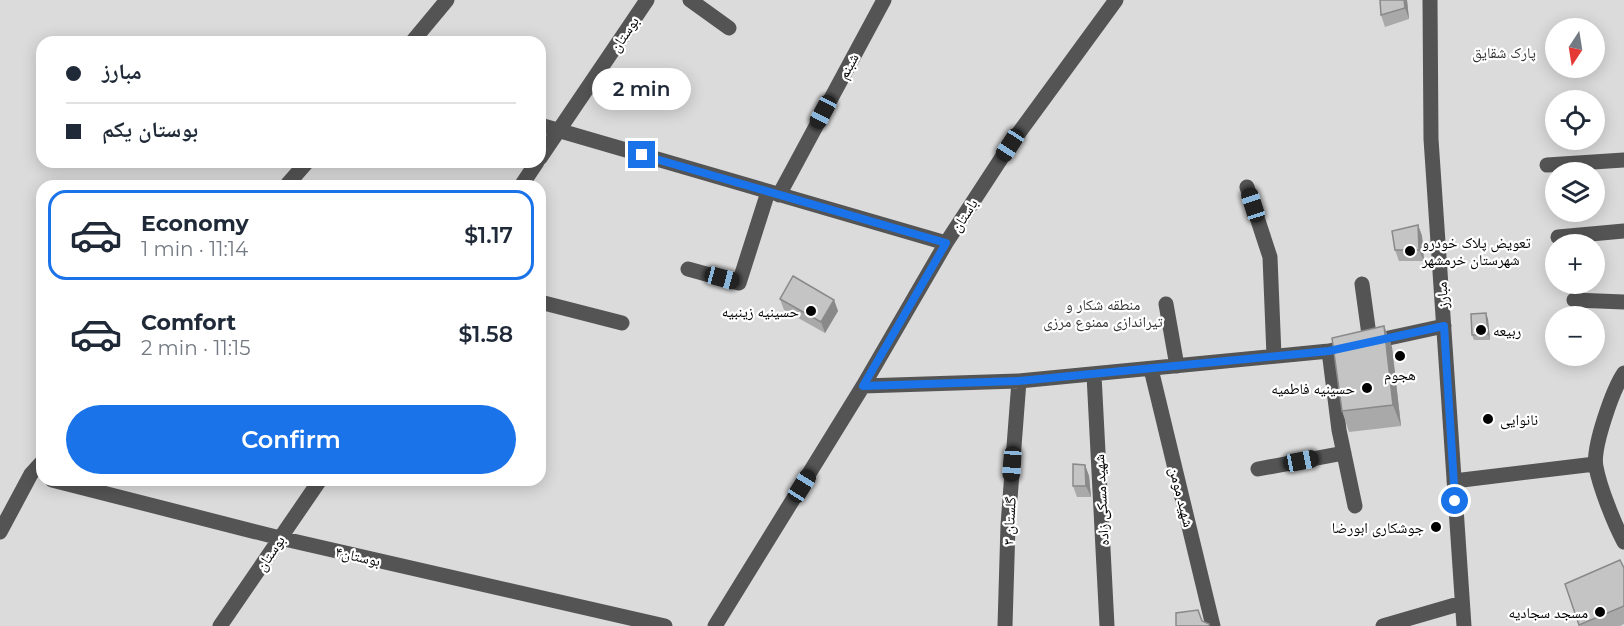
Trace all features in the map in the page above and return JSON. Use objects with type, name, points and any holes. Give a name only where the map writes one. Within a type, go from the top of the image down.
[{"type":"street","points":[[417,36],[447,0]]},
{"type":"street","name":"بوستان","points":[[546,149],[647,0]]},
{"type":"street","points":[[690,0],[729,28]]},
{"type":"street","name":"شبنم","points":[[688,269],[739,283],[773,193],[884,0]]},
{"type":"street","name":"باستان","points":[[715,626],[863,386],[946,243],[1010,145],[1116,0]]},
{"type":"street","name":"مبارز","points":[[1430,0],[1431,139],[1464,626]]},
{"type":"street","points":[[546,127],[946,243]]},
{"type":"street","points":[[1593,162],[1624,160]]},
{"type":"street","points":[[291,180],[302,168]]},
{"type":"street","points":[[1247,187],[1270,257],[1274,356]]},
{"type":"street","points":[[1591,234],[1624,231]]},
{"type":"street","points":[[1362,284],[1370,342]]},
{"type":"street","points":[[1574,300],[1624,302]]},
{"type":"street","points":[[546,304],[622,323]]},
{"type":"street","points":[[1166,304],[1177,366]]},
{"type":"street","points":[[863,386],[1019,381],[1329,351],[1444,326]]},
{"type":"street","points":[[1329,351],[1344,453],[1355,506]]},
{"type":"street","name":"شهید مومن","points":[[1151,369],[1213,626]]},
{"type":"street","points":[[1624,373],[1595,465],[1624,542]]},
{"type":"street","name":"شهید مسکی زاده","points":[[1094,375],[1107,626]]},
{"type":"street","name":"گلستان ۳","points":[[1005,626],[1008,525],[1019,381]]},
{"type":"street","points":[[1258,469],[1344,453]]},
{"type":"street","points":[[1454,481],[1595,465]]},
{"type":"street","points":[[0,532],[36,476]]},
{"type":"street","name":"بوستان۴","points":[[76,486],[280,538],[665,626]]},
{"type":"street","name":"بوستان","points":[[220,626],[316,486]]},
{"type":"street","points":[[1383,626],[1462,603]]},
{"type":"green space","name":"منطقه شکار و تیراندازی ممنوع مرزی","points":[[0,0],[1624,0],[1624,626],[0,626]]},
{"type":"building","points":[[1380,0],[1404,0],[1405,8],[1381,15]]},
{"type":"building","points":[[1418,225],[1419,250],[1395,250],[1392,231]]},
{"type":"building","points":[[793,276],[834,300],[821,322],[780,299]]},
{"type":"building","name":"ربیعه","points":[[1486,313],[1488,334],[1472,335],[1471,314]]},
{"type":"building","name":"حسینیه فاطمیه","points":[[1384,326],[1393,405],[1342,411],[1332,338]]},
{"type":"building","points":[[1073,464],[1085,465],[1086,486],[1073,486]]},
{"type":"building","points":[[1620,560],[1624,568],[1624,606],[1579,625],[1565,584]]},
{"type":"building","points":[[1198,610],[1202,621],[1209,626],[1176,626],[1176,613]]},
{"type":"place","name":"تعویض پلاک خودرو شهرستان خرمشهر","points":[[1410,251]]},
{"type":"place","name":"حسینیه زینبیه","points":[[811,311]]},
{"type":"place","name":"ربیعه","points":[[1481,330]]},
{"type":"place","name":"هجوم","points":[[1400,356]]},
{"type":"place","name":"حسینیه فاطمیه","points":[[1367,388]]},
{"type":"place","name":"نانوایی","points":[[1488,419]]},
{"type":"place","name":"جوشکاری ابورضا","points":[[1436,527]]},
{"type":"place","name":"مسجد سجادیه","points":[[1600,612]]},
{"type":"route","points":[[642,155],[946,243],[863,386],[1019,381],[1329,351],[1444,326],[1455,501]]},
{"type":"park label","name":"پارک شقایق","points":[[1504,52]]}]
